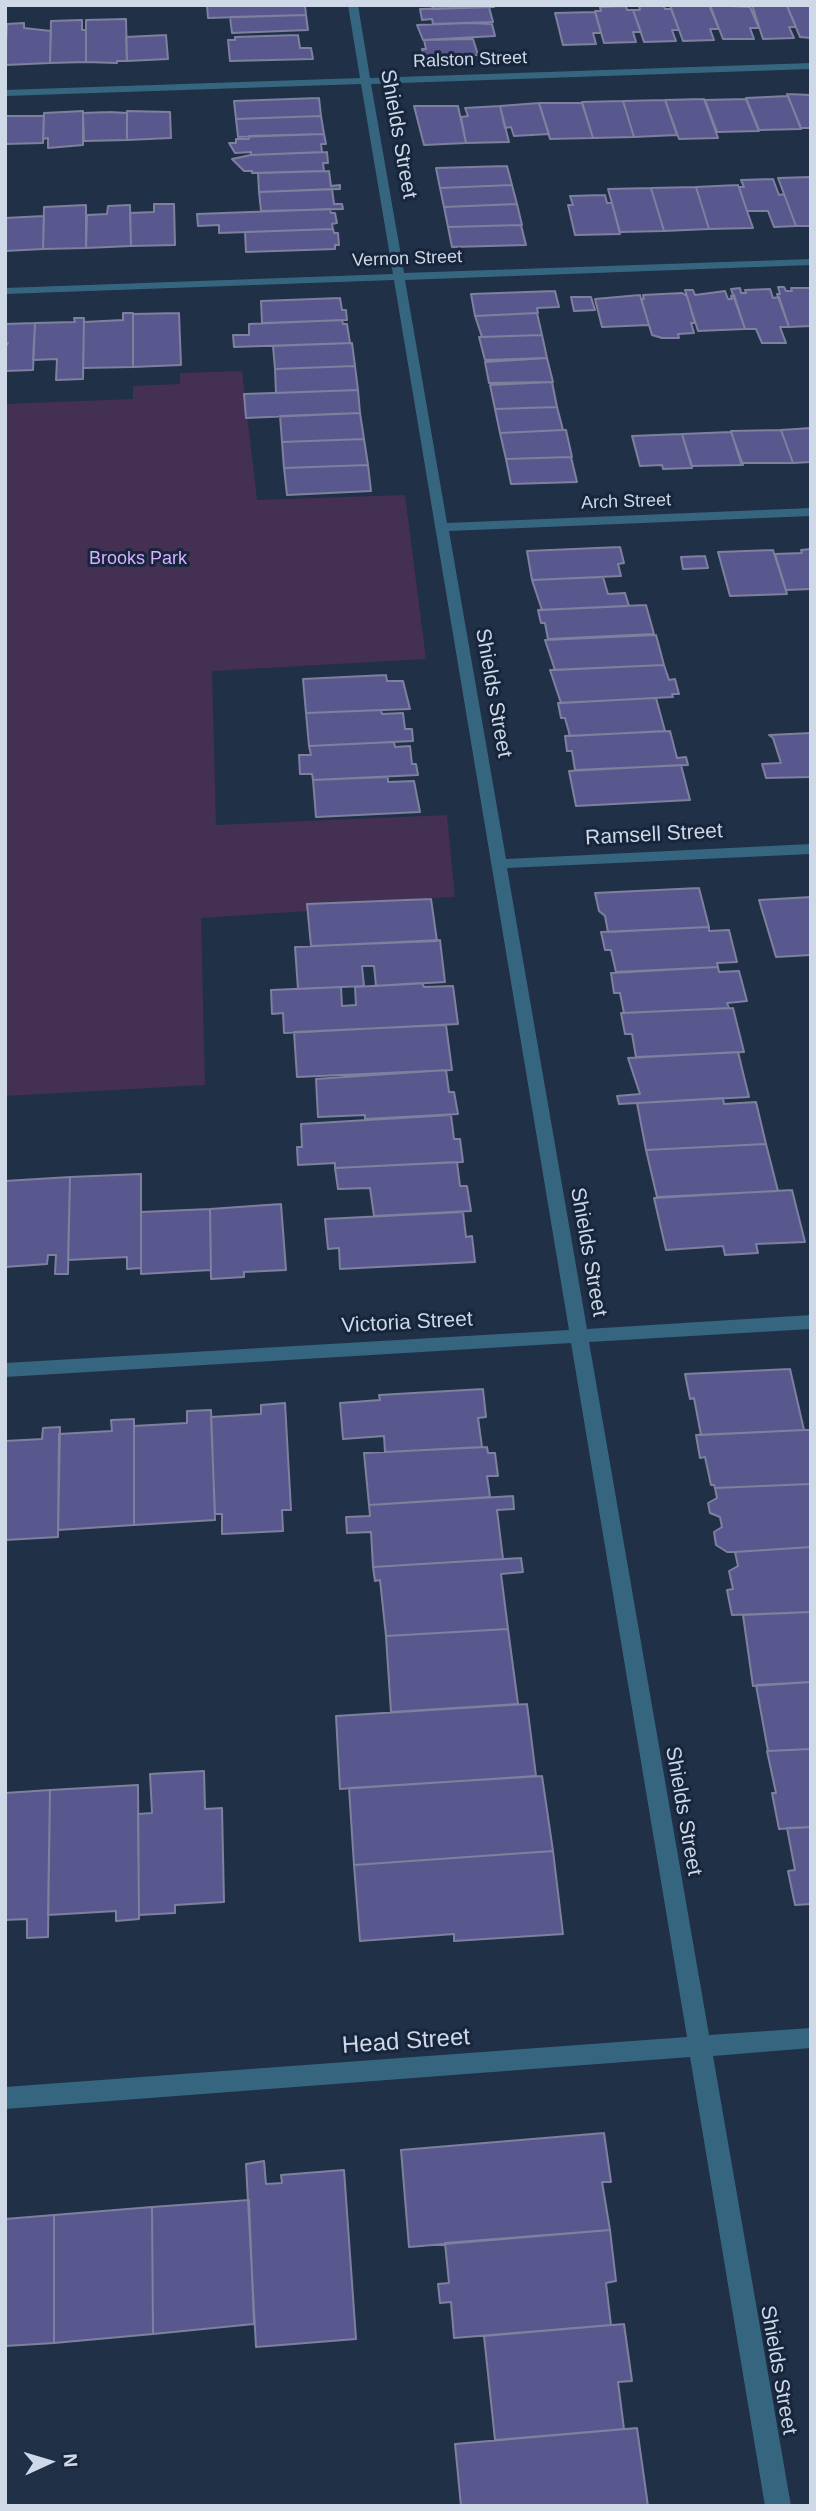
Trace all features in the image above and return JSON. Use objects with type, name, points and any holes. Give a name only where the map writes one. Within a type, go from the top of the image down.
[{"type":"street","name":"Shields Street","points":[[354,5],[778,2506]]},
{"type":"street","name":"Ralston Street","points":[[5,93],[811,66]]},
{"type":"street","name":"Vernon Street","points":[[5,291],[811,262]]},
{"type":"street","name":"Arch Street","points":[[443,527],[811,512]]},
{"type":"street","name":"Ramsell Street","points":[[499,864],[811,849]]},
{"type":"street","name":"Victoria Street","points":[[5,1370],[811,1322]]},
{"type":"street","name":"Head Street","points":[[5,2098],[811,2038]]},
{"type":"green space","name":"Brooks Park","points":[[242,371],[257,500],[405,495],[426,659],[212,671],[216,825],[447,815],[455,897],[307,904],[307,911],[201,918],[205,1085],[5,1096],[5,404],[133,399],[133,386],[180,384],[180,373]]},
{"type":"building","points":[[207,5],[305,5],[306,15],[208,18]]},
{"type":"building","points":[[432,5],[494,5],[494,7],[433,9]]},
{"type":"building","points":[[639,5],[663,5],[665,9],[671,9],[679,30],[672,30],[676,41],[644,42],[633,10],[640,10]]},
{"type":"building","points":[[670,5],[709,5],[719,29],[710,29],[714,40],[683,41]]},
{"type":"building","points":[[710,5],[750,7],[759,28],[750,28],[754,39],[723,39]]},
{"type":"building","points":[[752,5],[787,6],[796,27],[789,27],[794,38],[763,39]]},
{"type":"building","points":[[626,6],[627,10],[633,10],[641,32],[633,32],[636,42],[604,43],[595,11],[601,11],[600,7]]},
{"type":"building","points":[[787,6],[811,6],[811,38],[800,37]]},
{"type":"building","points":[[489,7],[493,22],[433,24],[432,19],[422,20],[420,9]]},
{"type":"building","points":[[595,12],[601,33],[593,33],[596,44],[563,45],[555,13]]},
{"type":"building","points":[[306,15],[308,30],[232,33],[230,17]]},
{"type":"building","points":[[126,19],[127,61],[86,62],[86,20]]},
{"type":"building","points":[[82,20],[82,30],[86,30],[86,62],[50,63],[51,21]]},
{"type":"building","points":[[24,23],[24,28],[51,31],[50,63],[5,65],[7,24]]},
{"type":"building","points":[[492,24],[495,36],[423,40],[417,25]]},
{"type":"building","points":[[166,35],[168,59],[127,61],[126,37]]},
{"type":"building","points":[[298,35],[300,48],[311,48],[313,59],[230,61],[228,40],[235,40],[235,37]]},
{"type":"building","points":[[473,39],[478,55],[424,57],[424,40]]},
{"type":"building","points":[[787,94],[811,95],[811,128],[801,128]]},
{"type":"building","points":[[788,96],[801,129],[759,130],[746,98]]},
{"type":"building","points":[[319,98],[321,116],[236,119],[234,101]]},
{"type":"building","points":[[704,99],[718,138],[679,139],[665,100]]},
{"type":"building","points":[[746,99],[759,131],[717,132],[705,100]]},
{"type":"building","points":[[665,100],[677,135],[634,137],[623,101]]},
{"type":"building","points":[[623,101],[634,137],[593,138],[582,102]]},
{"type":"building","points":[[539,103],[582,103],[593,138],[550,139]]},
{"type":"building","points":[[539,103],[549,134],[514,136],[511,127],[505,128],[500,106]]},
{"type":"building","points":[[414,106],[458,106],[466,143],[424,145]]},
{"type":"building","points":[[500,106],[509,142],[466,143],[461,117],[468,116],[465,108]]},
{"type":"building","points":[[83,111],[83,145],[48,148],[48,138],[43,139],[44,113]]},
{"type":"building","points":[[127,111],[170,112],[171,138],[127,140]]},
{"type":"building","points":[[83,113],[127,113],[127,140],[84,141]]},
{"type":"building","points":[[5,116],[44,116],[43,143],[5,144]]},
{"type":"building","points":[[321,116],[324,134],[238,137],[236,119]]},
{"type":"building","points":[[324,134],[326,144],[321,144],[322,152],[251,155],[251,152],[235,153],[229,143],[236,143],[236,139],[249,139],[249,136]]},
{"type":"building","points":[[327,152],[328,163],[323,163],[324,171],[252,173],[244,171],[232,159],[251,155]]},
{"type":"building","points":[[507,166],[512,185],[440,188],[436,168]]},
{"type":"building","points":[[329,171],[331,186],[340,185],[340,189],[259,192],[258,173]]},
{"type":"building","points":[[811,177],[811,226],[796,226],[778,178]]},
{"type":"building","points":[[773,179],[779,195],[784,194],[796,226],[774,227],[768,211],[747,211],[739,187],[744,187],[741,180]]},
{"type":"building","points":[[512,185],[517,204],[444,207],[440,188]]},
{"type":"building","points":[[738,185],[753,228],[709,229],[696,187]]},
{"type":"building","points":[[696,187],[709,229],[664,231],[651,188]]},
{"type":"building","points":[[651,188],[664,231],[620,232],[608,189]]},
{"type":"building","points":[[332,189],[334,204],[342,204],[343,209],[261,211],[259,192]]},
{"type":"building","points":[[605,195],[607,203],[612,203],[620,234],[575,235],[568,205],[573,205],[570,196]]},
{"type":"building","points":[[154,204],[174,204],[175,245],[131,246],[130,213],[154,212]]},
{"type":"building","points":[[517,204],[522,225],[448,227],[444,207]]},
{"type":"building","points":[[86,205],[86,248],[43,249],[44,207]]},
{"type":"building","points":[[130,205],[131,246],[86,248],[87,215],[107,214],[108,206]]},
{"type":"building","points":[[330,209],[331,213],[335,213],[337,223],[332,224],[333,229],[219,233],[219,225],[198,226],[197,214]]},
{"type":"building","points":[[44,216],[43,249],[5,251],[5,218]]},
{"type":"building","points":[[521,225],[526,245],[452,247],[448,227]]},
{"type":"building","points":[[333,229],[334,233],[338,233],[339,245],[335,245],[335,249],[246,252],[245,232]]},
{"type":"building","points":[[778,287],[784,287],[786,291],[792,291],[791,288],[811,288],[811,326],[789,327],[777,294],[780,294]]},
{"type":"building","points":[[740,288],[741,293],[746,293],[745,290],[770,289],[773,298],[779,297],[789,327],[780,327],[786,343],[762,343],[756,329],[745,329],[731,289]]},
{"type":"building","points":[[685,290],[693,290],[695,295],[725,291],[728,299],[732,299],[731,296],[734,295],[745,329],[698,331]]},
{"type":"building","points":[[555,291],[559,307],[537,308],[538,313],[475,316],[471,294]]},
{"type":"building","points":[[682,293],[687,296],[695,323],[691,323],[694,333],[678,334],[679,338],[652,335],[641,299],[644,299],[643,295]]},
{"type":"building","points":[[640,295],[649,325],[602,327],[595,299]]},
{"type":"building","points":[[571,297],[591,297],[595,310],[574,311]]},
{"type":"building","points":[[340,298],[347,320],[262,323],[261,301]]},
{"type":"building","points":[[123,313],[133,313],[133,367],[83,368],[84,322],[123,320]]},
{"type":"building","points":[[179,313],[181,365],[133,367],[133,314]]},
{"type":"building","points":[[537,313],[542,335],[482,337],[475,316]]},
{"type":"building","points":[[74,318],[84,318],[83,379],[56,380],[57,359],[33,360],[35,323],[75,322]]},
{"type":"building","points":[[342,320],[343,324],[347,324],[350,343],[234,347],[233,335],[249,335],[249,324]]},
{"type":"building","points":[[35,323],[33,370],[5,371],[5,348],[8,343],[5,343],[5,324]]},
{"type":"building","points":[[542,335],[547,358],[485,360],[479,337]]},
{"type":"building","points":[[352,343],[355,366],[275,369],[273,346]]},
{"type":"building","points":[[547,358],[553,382],[489,383],[485,362]]},
{"type":"building","points":[[355,366],[358,390],[276,393],[275,369]]},
{"type":"building","points":[[552,382],[557,407],[495,409],[490,385]]},
{"type":"building","points":[[358,390],[360,413],[246,418],[244,394]]},
{"type":"building","points":[[557,407],[563,430],[500,433],[495,409]]},
{"type":"building","points":[[360,413],[364,439],[282,442],[280,416]]},
{"type":"building","points":[[811,428],[811,462],[793,463],[781,430]]},
{"type":"building","points":[[566,430],[572,457],[506,459],[500,433]]},
{"type":"building","points":[[781,430],[793,463],[741,463],[731,431]]},
{"type":"building","points":[[731,432],[743,465],[692,466],[682,434]]},
{"type":"building","points":[[682,434],[692,468],[663,469],[662,465],[640,466],[632,436]]},
{"type":"building","points":[[364,439],[368,465],[284,468],[282,442]]},
{"type":"building","points":[[571,457],[577,482],[511,484],[506,459]]},
{"type":"building","points":[[368,465],[371,491],[287,495],[284,468]]},
{"type":"building","points":[[620,547],[624,563],[618,564],[621,576],[532,580],[527,551]]},
{"type":"building","points":[[811,549],[811,589],[786,590],[775,554],[802,553],[801,550]]},
{"type":"building","points":[[773,550],[787,594],[730,596],[718,552]]},
{"type":"building","points":[[705,556],[708,568],[683,569],[681,557]]},
{"type":"building","points":[[603,577],[608,594],[625,593],[629,606],[542,610],[532,580]]},
{"type":"building","points":[[646,605],[654,634],[548,639],[545,623],[541,623],[538,610]]},
{"type":"building","points":[[656,635],[664,665],[555,670],[545,640]]},
{"type":"building","points":[[664,665],[669,680],[675,679],[679,694],[672,694],[673,697],[561,703],[550,670]]},
{"type":"building","points":[[386,675],[387,681],[403,681],[410,709],[306,713],[303,679]]},
{"type":"building","points":[[656,698],[665,731],[570,736],[565,718],[561,718],[558,703]]},
{"type":"building","points":[[381,710],[382,714],[403,713],[405,729],[412,729],[413,741],[309,746],[306,713]]},
{"type":"building","points":[[670,731],[677,758],[686,757],[688,765],[575,770],[572,751],[567,751],[565,736]]},
{"type":"building","points":[[811,733],[811,777],[766,778],[762,764],[781,763],[773,738],[769,735]]},
{"type":"building","points":[[394,742],[395,747],[410,746],[412,764],[416,764],[418,775],[313,780],[312,774],[300,774],[299,755],[311,755],[309,746]]},
{"type":"building","points":[[681,765],[690,800],[576,806],[569,771]]},
{"type":"building","points":[[388,777],[388,782],[414,781],[420,812],[316,817],[313,780]]},
{"type":"building","points":[[699,888],[709,927],[608,932],[605,916],[599,911],[595,893]]},
{"type":"building","points":[[811,897],[811,955],[776,957],[759,900]]},
{"type":"building","points":[[431,899],[437,941],[311,946],[307,904]]},
{"type":"building","points":[[709,927],[709,931],[729,930],[737,962],[717,963],[718,967],[616,972],[611,950],[605,950],[601,932]]},
{"type":"building","points":[[440,940],[445,982],[376,986],[374,966],[362,966],[364,986],[298,989],[295,947]]},
{"type":"building","points":[[718,967],[719,972],[739,971],[747,1001],[727,1003],[729,1008],[624,1013],[620,993],[614,993],[611,973]]},
{"type":"building","points":[[422,983],[424,987],[453,986],[458,1024],[284,1033],[283,1013],[272,1014],[271,990],[341,987],[342,1006],[356,1005],[355,987]]},
{"type":"building","points":[[733,1008],[744,1052],[636,1057],[632,1034],[625,1034],[621,1013]]},
{"type":"building","points":[[446,1025],[452,1070],[297,1077],[294,1032]]},
{"type":"building","points":[[738,1052],[749,1097],[619,1104],[617,1096],[640,1094],[628,1058]]},
{"type":"building","points":[[446,1070],[449,1092],[454,1092],[458,1114],[365,1119],[365,1115],[318,1117],[316,1079]]},
{"type":"building","points":[[723,1098],[724,1104],[756,1102],[766,1144],[646,1150],[637,1103]]},
{"type":"building","points":[[451,1115],[454,1139],[460,1139],[463,1162],[335,1168],[335,1163],[298,1165],[297,1147],[302,1147],[301,1124]]},
{"type":"building","points":[[766,1144],[778,1191],[657,1197],[646,1150]]},
{"type":"building","points":[[457,1162],[460,1186],[467,1186],[471,1211],[374,1216],[370,1188],[338,1189],[335,1168]]},
{"type":"building","points":[[141,1174],[141,1268],[127,1269],[127,1257],[68,1260],[70,1177]]},
{"type":"building","points":[[70,1177],[68,1274],[55,1274],[56,1255],[48,1255],[47,1264],[5,1267],[5,1181]]},
{"type":"building","points":[[792,1190],[805,1242],[756,1244],[758,1253],[725,1255],[723,1246],[666,1250],[654,1198]]},
{"type":"building","points":[[281,1204],[286,1270],[244,1272],[244,1277],[211,1279],[210,1209]]},
{"type":"building","points":[[210,1209],[211,1270],[141,1274],[141,1212]]},
{"type":"building","points":[[463,1212],[466,1237],[472,1236],[475,1262],[340,1269],[339,1248],[328,1249],[325,1219]]},
{"type":"building","points":[[790,1369],[804,1430],[701,1435],[694,1398],[690,1399],[685,1374]]},
{"type":"building","points":[[483,1389],[486,1417],[478,1418],[482,1447],[385,1452],[384,1436],[343,1439],[340,1403],[380,1400],[379,1395]]},
{"type":"building","points":[[285,1403],[291,1510],[282,1510],[283,1531],[222,1534],[222,1514],[215,1514],[211,1417],[261,1414],[261,1405]]},
{"type":"building","points":[[211,1410],[215,1520],[134,1525],[134,1426],[187,1423],[187,1411]]},
{"type":"building","points":[[134,1419],[134,1525],[58,1530],[59,1434],[112,1431],[111,1420]]},
{"type":"building","points":[[60,1427],[58,1537],[5,1540],[5,1441],[42,1439],[43,1428]]},
{"type":"building","points":[[811,1430],[811,1484],[715,1488],[711,1485],[705,1457],[700,1458],[696,1435]]},
{"type":"building","points":[[487,1447],[488,1453],[495,1453],[498,1476],[487,1476],[490,1497],[369,1505],[364,1453]]},
{"type":"building","points":[[811,1484],[811,1547],[727,1552],[716,1545],[714,1532],[722,1527],[720,1517],[710,1513],[708,1503],[717,1498],[715,1488]]},
{"type":"building","points":[[513,1496],[514,1509],[497,1510],[503,1559],[373,1567],[371,1532],[347,1533],[346,1517],[370,1516],[369,1505]]},
{"type":"building","points":[[811,1547],[811,1612],[732,1615],[727,1590],[733,1589],[729,1571],[738,1566],[735,1552]]},
{"type":"building","points":[[521,1558],[523,1572],[501,1574],[508,1629],[386,1636],[380,1580],[375,1581],[373,1567]]},
{"type":"building","points":[[811,1612],[811,1682],[753,1686],[743,1615]]},
{"type":"building","points":[[508,1629],[518,1704],[391,1712],[386,1636]]},
{"type":"building","points":[[811,1682],[811,1749],[768,1751],[756,1685]]},
{"type":"building","points":[[527,1704],[536,1776],[340,1789],[336,1716]]},
{"type":"building","points":[[811,1749],[811,1827],[779,1829],[772,1793],[776,1793],[767,1751]]},
{"type":"building","points":[[204,1771],[205,1809],[222,1808],[224,1902],[175,1905],[175,1913],[139,1915],[138,1814],[152,1813],[150,1774]]},
{"type":"building","points":[[542,1776],[553,1851],[354,1865],[349,1788]]},
{"type":"building","points":[[138,1785],[139,1919],[116,1921],[116,1911],[48,1915],[50,1790]]},
{"type":"building","points":[[50,1790],[48,1937],[27,1938],[27,1919],[5,1920],[5,1793]]},
{"type":"building","points":[[811,1827],[811,1904],[795,1905],[788,1871],[795,1870],[787,1828]]},
{"type":"building","points":[[553,1851],[563,1934],[454,1941],[454,1934],[360,1941],[354,1865]]},
{"type":"building","points":[[604,2133],[611,2182],[602,2182],[610,2230],[409,2247],[401,2150]]},
{"type":"building","points":[[264,2161],[266,2184],[282,2183],[281,2175],[344,2170],[356,2339],[256,2347],[246,2164]]},
{"type":"building","points":[[249,2200],[254,2324],[153,2334],[152,2207]]},
{"type":"building","points":[[152,2207],[153,2334],[54,2343],[54,2215]]},
{"type":"building","points":[[54,2215],[54,2343],[5,2346],[5,2219]]},
{"type":"building","points":[[610,2230],[616,2281],[606,2283],[611,2325],[454,2338],[451,2302],[440,2303],[438,2284],[449,2283],[445,2243]]},
{"type":"building","points":[[624,2324],[632,2381],[618,2382],[624,2429],[495,2440],[484,2336]]},
{"type":"building","points":[[637,2428],[648,2506],[461,2506],[455,2444]]}]
